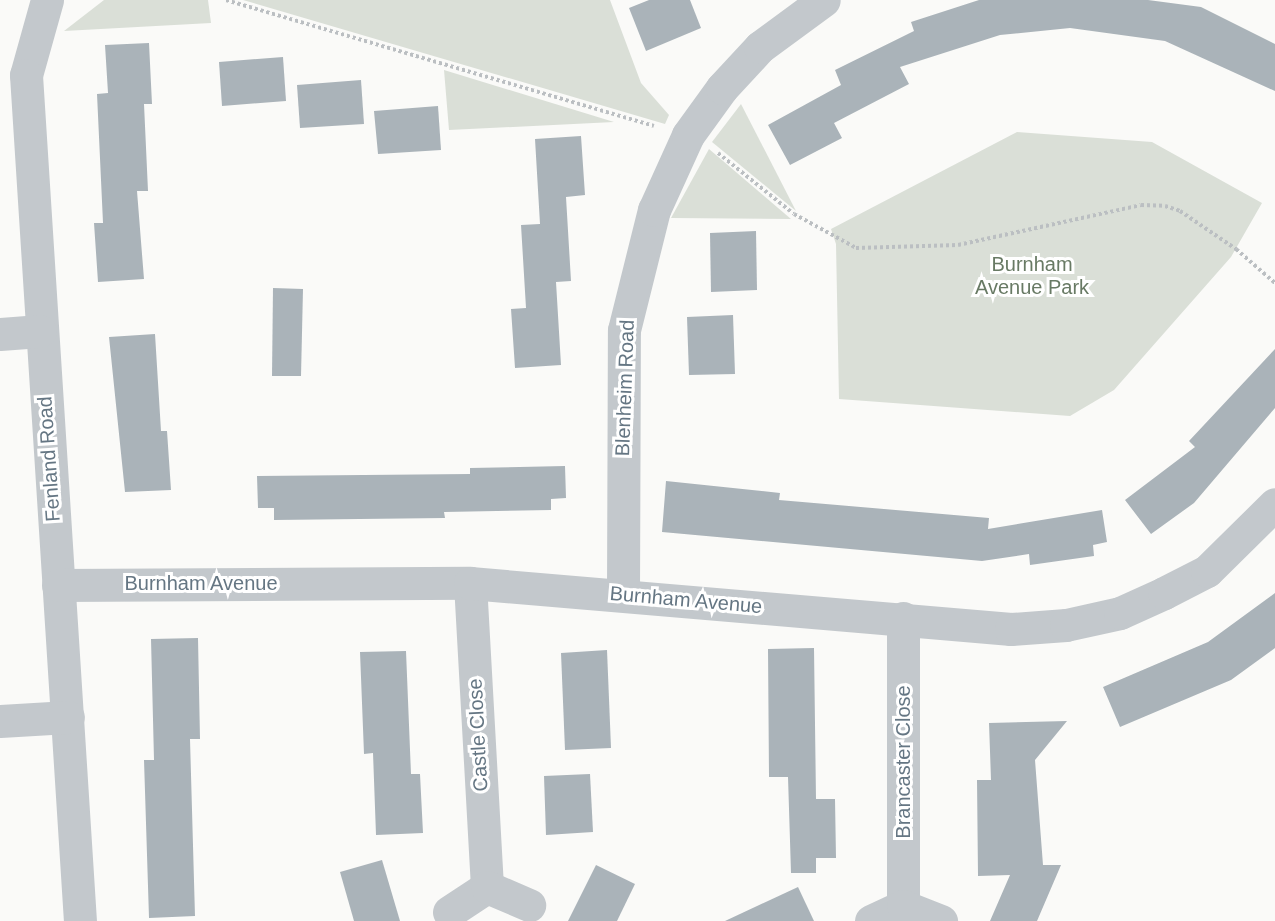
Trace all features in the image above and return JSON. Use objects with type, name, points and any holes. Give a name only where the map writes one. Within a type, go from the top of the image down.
[{"type":"street","name":"Fenland Road","points":[[47,0],[26,75],[40,331],[68,717],[80,921]]},
{"type":"street","name":"Blenheim Road","points":[[623,594],[624,330],[654,210],[688,135],[722,88],[760,46],[824,0]]},
{"type":"street","points":[[0,334],[40,331]]},
{"type":"street","name":"Burnham Avenue","points":[[58,585],[470,583],[623,594],[1011,629],[1066,625],[1120,613],[1207,572],[1275,504]]},
{"type":"street","name":"Castle Close","points":[[470,583],[487,887]]},
{"type":"street","name":"Brancaster Close","points":[[903,618],[903,906]]},
{"type":"street","points":[[0,721],[68,717]]},
{"type":"street","points":[[449,912],[487,887],[529,905]]},
{"type":"street","points":[[871,921],[903,906],[941,921]]},
{"type":"path","points":[[226,0],[688,135],[708,145],[794,214],[856,248],[958,245],[1141,205],[1165,206],[1217,236],[1275,283]]},
{"type":"green space","points":[[104,0],[208,0],[211,23],[64,31]]},
{"type":"green space","points":[[243,0],[610,0],[641,83],[669,115],[665,124]]},
{"type":"green space","points":[[444,70],[614,122],[449,130]]},
{"type":"green space","points":[[741,104],[796,211],[712,142]]},
{"type":"green space","name":"Burnham Avenue Park","points":[[1017,132],[1152,142],[1262,203],[1231,257],[1114,390],[1070,416],[839,399],[836,244],[831,229]]},
{"type":"green space","points":[[709,149],[791,219],[671,218]]},
{"type":"building","points":[[649,0],[690,0],[701,28],[646,51],[629,8]]},
{"type":"building","points":[[979,0],[1148,0],[1201,7],[1275,44],[1275,91],[1165,41],[1070,28],[1000,35],[900,67],[909,84],[834,123],[842,138],[790,165],[768,125],[841,85],[835,70],[914,31],[911,22]]},
{"type":"building","points":[[149,43],[152,104],[144,104],[148,191],[137,191],[144,279],[98,282],[94,223],[103,223],[97,94],[108,93],[105,45]]},
{"type":"building","points":[[283,57],[286,101],[222,106],[219,62]]},
{"type":"building","points":[[361,80],[364,124],[300,128],[297,85]]},
{"type":"building","points":[[438,106],[441,150],[378,154],[374,111]]},
{"type":"building","points":[[581,136],[585,195],[566,197],[571,281],[556,282],[561,365],[515,368],[511,309],[526,308],[521,225],[540,224],[535,139]]},
{"type":"building","points":[[756,231],[757,290],[711,292],[710,233]]},
{"type":"building","points":[[273,288],[303,289],[301,376],[272,376]]},
{"type":"building","points":[[733,315],[735,374],[689,375],[687,317]]},
{"type":"building","points":[[155,334],[161,431],[167,431],[171,490],[125,492],[109,337]]},
{"type":"building","points":[[1275,349],[1275,408],[1194,503],[1151,534],[1125,500],[1195,447],[1189,441]]},
{"type":"building","points":[[565,466],[566,498],[551,499],[551,510],[444,512],[445,518],[274,520],[274,508],[258,508],[257,476],[470,474],[470,468]]},
{"type":"building","points":[[666,481],[780,493],[779,500],[989,518],[988,529],[1102,510],[1107,542],[1093,545],[1094,556],[1030,565],[1029,554],[982,561],[662,532]]},
{"type":"building","points":[[1275,593],[1275,648],[1231,680],[1120,727],[1103,687],[1208,642]]},
{"type":"building","points":[[198,638],[200,739],[190,739],[195,916],[149,918],[144,760],[154,760],[151,639]]},
{"type":"building","points":[[814,648],[816,799],[835,799],[836,858],[816,858],[816,873],[791,873],[788,777],[769,777],[768,649]]},
{"type":"building","points":[[607,650],[611,748],[565,750],[561,653]]},
{"type":"building","points":[[406,651],[411,774],[420,774],[423,833],[376,835],[373,753],[364,754],[360,652]]},
{"type":"building","points":[[1067,721],[1035,760],[1043,865],[1061,865],[1037,921],[990,921],[1010,875],[978,876],[977,780],[991,780],[989,723]]},
{"type":"building","points":[[590,774],[593,832],[546,835],[544,776]]},
{"type":"building","points":[[382,860],[400,921],[354,921],[340,872]]},
{"type":"building","points":[[596,865],[635,884],[617,921],[568,921]]},
{"type":"building","points":[[798,887],[814,921],[725,921]]}]
